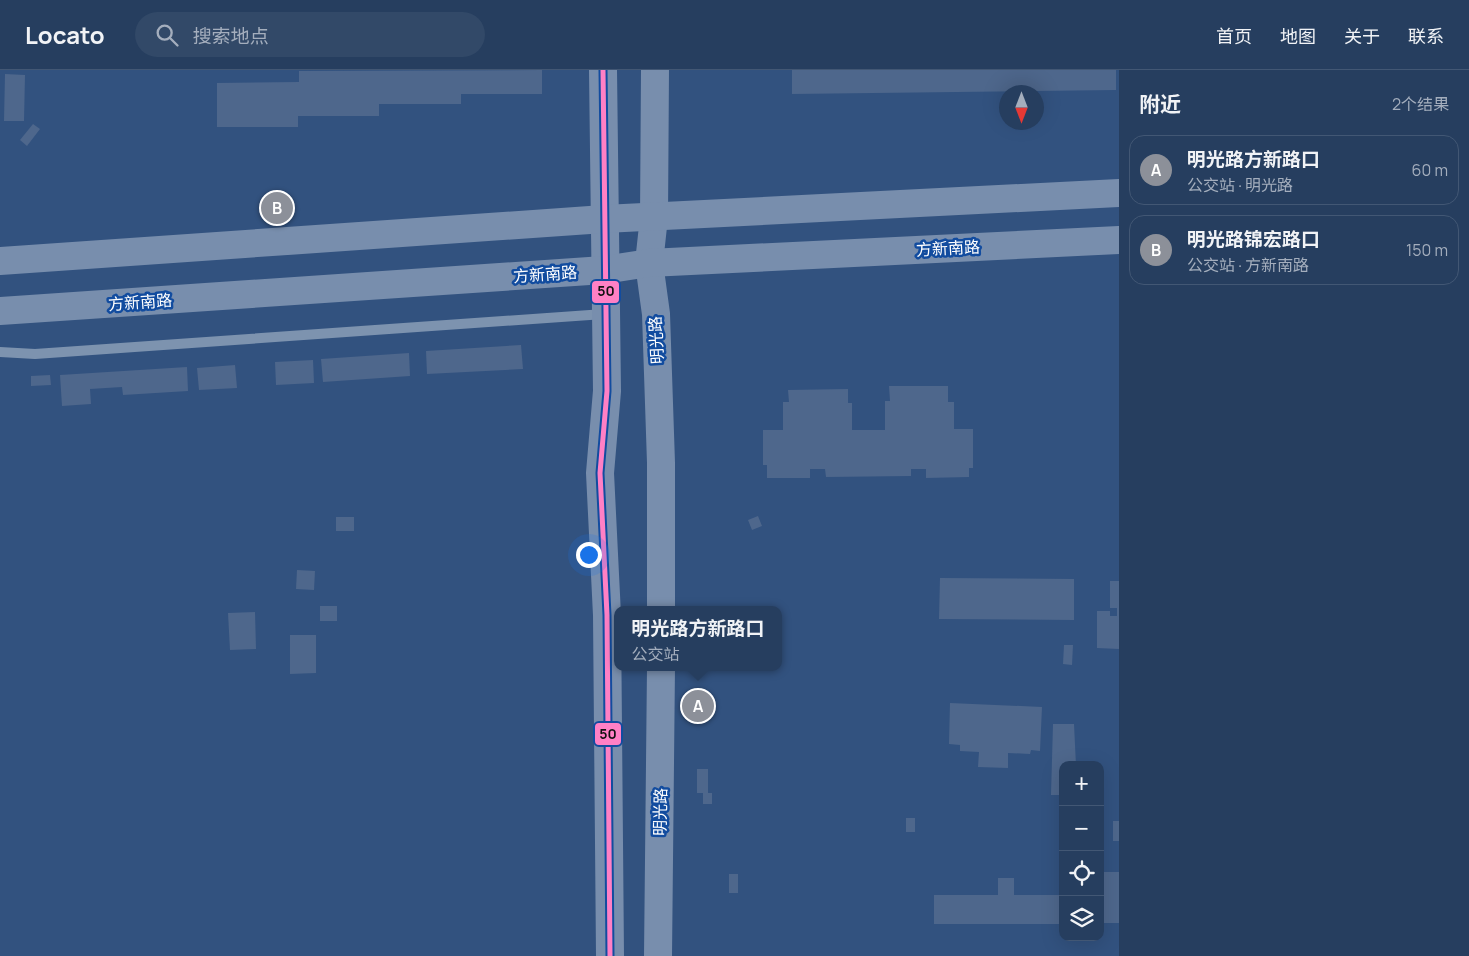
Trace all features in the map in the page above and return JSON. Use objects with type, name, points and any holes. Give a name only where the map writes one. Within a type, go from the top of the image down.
[{"type":"main road","points":[[603,70],[606,391],[600,473],[607,615],[610,956]]},
{"type":"main road","name":"明光路","points":[[655,70],[654,217],[649,263],[656,314],[661,463],[661,606]]},
{"type":"main road","points":[[0,261],[604,219],[1119,193]]},
{"type":"main road","name":"方新南路","points":[[0,311],[604,270],[649,263],[1119,240]]},
{"type":"main road","name":"明光路","points":[[658,956],[661,671]]},
{"type":"lane","points":[[0,352],[35,354],[604,314]]},
{"type":"building","points":[[542,70],[542,94],[461,94],[461,104],[379,104],[379,116],[298,116],[298,127],[217,127],[217,83],[299,82],[299,71]]},
{"type":"building","points":[[792,70],[1116,70],[1116,90],[1044,91],[1044,85],[999,85],[999,91],[792,94]]},
{"type":"building","points":[[5,74],[25,75],[24,121],[4,121]]},
{"type":"building","points":[[33,124],[40,129],[27,146],[20,140]]},
{"type":"building","points":[[521,345],[523,369],[427,374],[426,351]]},
{"type":"building","points":[[409,353],[410,376],[323,382],[321,359]]},
{"type":"building","points":[[313,360],[314,383],[276,385],[275,362]]},
{"type":"building","points":[[235,365],[237,388],[199,390],[197,368]]},
{"type":"building","points":[[187,367],[188,391],[123,395],[122,387],[90,389],[91,404],[62,406],[60,375]]},
{"type":"building","points":[[50,375],[51,385],[31,386],[31,376]]},
{"type":"building","points":[[889,386],[948,386],[948,402],[954,402],[954,429],[973,429],[973,468],[969,468],[969,477],[926,478],[926,469],[911,469],[911,476],[826,477],[825,469],[810,469],[810,478],[767,478],[767,465],[763,465],[763,430],[783,430],[783,402],[789,402],[788,390],[848,389],[848,403],[852,403],[852,430],[885,430],[885,401],[890,401]]},
{"type":"building","points":[[758,516],[762,526],[752,530],[748,520]]},
{"type":"building","points":[[336,517],[354,517],[354,531],[336,531]]},
{"type":"building","points":[[297,570],[315,571],[314,590],[296,589]]},
{"type":"building","points":[[940,578],[1074,579],[1074,620],[939,619]]},
{"type":"building","points":[[1110,581],[1119,581],[1119,649],[1097,648],[1097,611],[1110,611],[1110,616],[1117,616],[1117,608],[1110,608]]},
{"type":"building","points":[[320,606],[337,606],[337,621],[320,621]]},
{"type":"building","points":[[255,612],[256,649],[230,650],[228,613]]},
{"type":"building","points":[[290,635],[316,635],[316,673],[290,674]]},
{"type":"building","points":[[1064,645],[1073,645],[1072,665],[1063,664]]},
{"type":"building","points":[[950,703],[1042,707],[1040,751],[1031,750],[1030,754],[1008,753],[1008,768],[978,767],[979,752],[960,751],[960,745],[949,744]]},
{"type":"building","points":[[1053,724],[1074,724],[1076,761],[1059,761],[1059,795],[1051,795]]},
{"type":"building","points":[[697,769],[708,769],[708,793],[712,793],[712,804],[703,804],[703,793],[697,793]]},
{"type":"building","points":[[906,818],[915,818],[915,832],[906,832]]},
{"type":"building","points":[[1113,821],[1119,821],[1119,841],[1113,841]]},
{"type":"building","points":[[1104,872],[1119,872],[1119,923],[1104,923]]},
{"type":"building","points":[[729,874],[738,874],[738,893],[729,893]]},
{"type":"building","points":[[998,878],[1014,878],[1014,895],[1059,895],[1059,924],[934,924],[934,895],[998,895]]},
{"type":"transit line","name":"50","points":[[603,70],[607,391],[600,473],[607,615],[610,956]]},
{"type":"place","name":"明光路锦宏路口","points":[[277,208]]},
{"type":"place","name":"明光路方新路口","points":[[698,706]]}]
